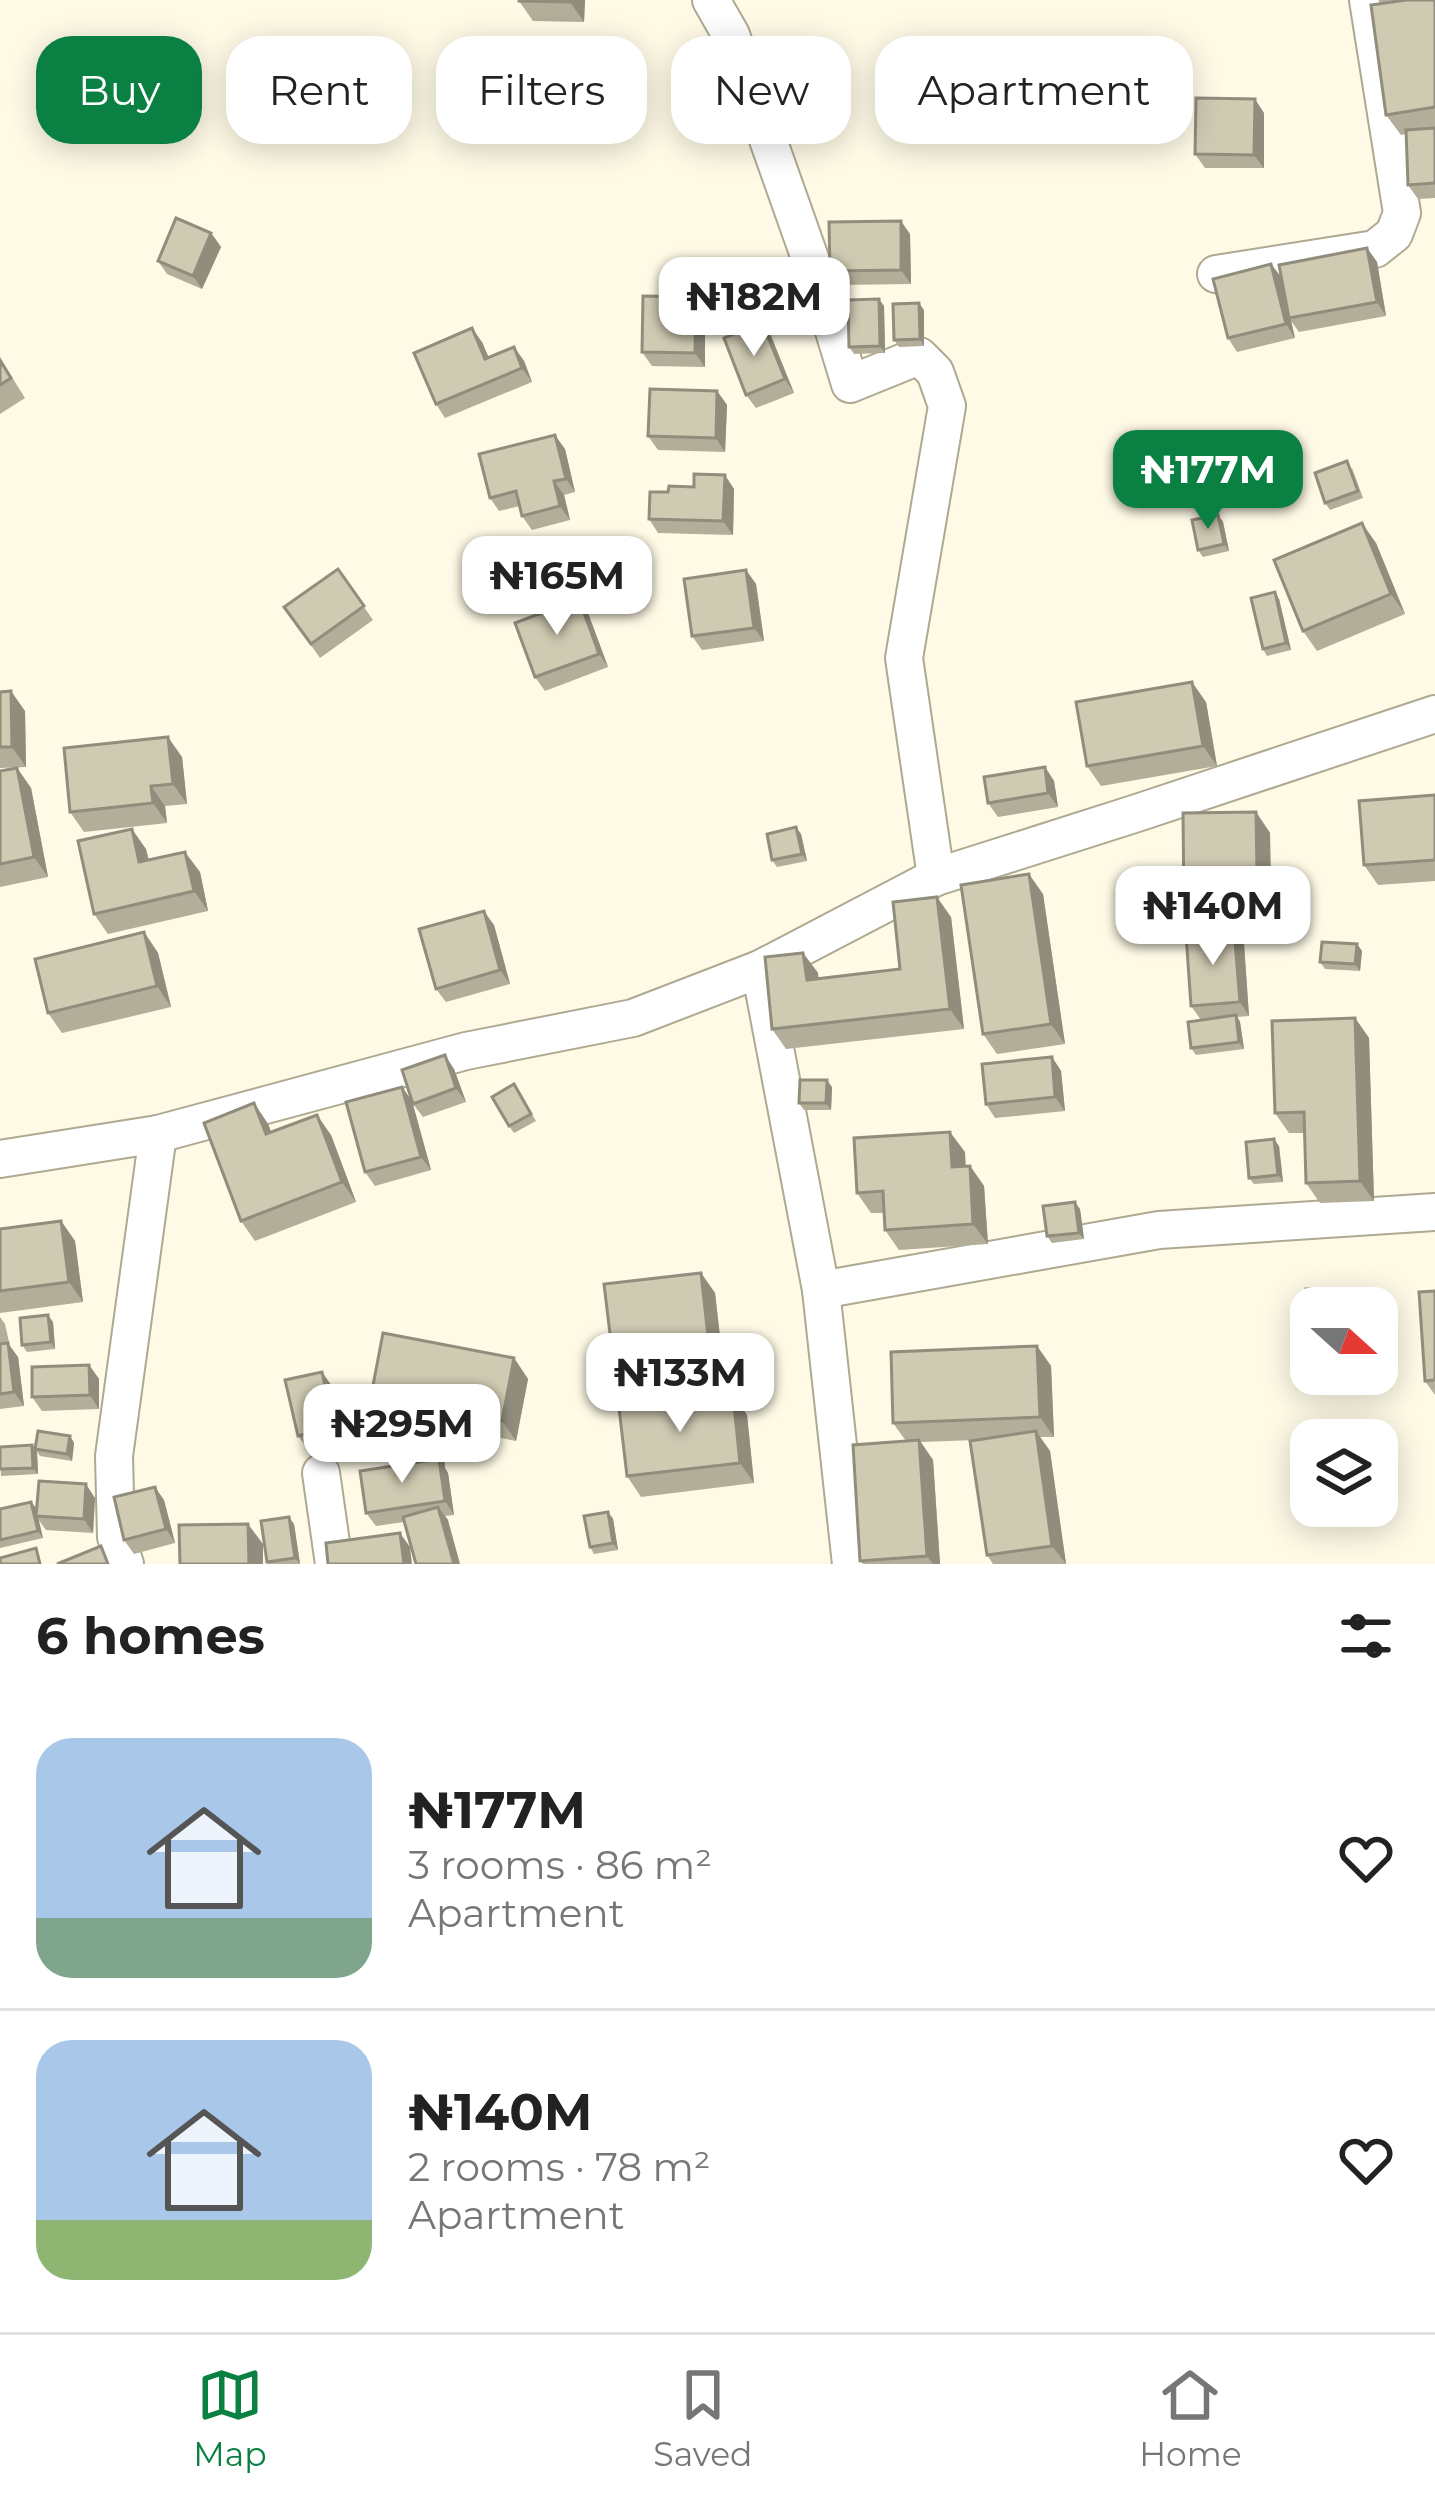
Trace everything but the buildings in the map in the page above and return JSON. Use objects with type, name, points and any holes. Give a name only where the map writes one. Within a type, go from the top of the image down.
[{"type":"street","points":[[711,0],[730,35],[850,384],[919,356],[934,372],[947,406],[904,658],[936,877]]},
{"type":"street","points":[[1216,274],[1375,249],[1394,234],[1402,213],[1368,0]]},
{"type":"street","points":[[0,1160],[158,1134],[466,1051],[633,1018],[760,969],[936,877],[1435,714]]},
{"type":"street","points":[[760,969],[821,1290],[851,1564]]},
{"type":"street","points":[[125,1564],[116,1537],[114,1456],[158,1134]]},
{"type":"street","points":[[821,1290],[1159,1231],[1435,1212]]},
{"type":"street","points":[[321,1473],[334,1564]]}]
